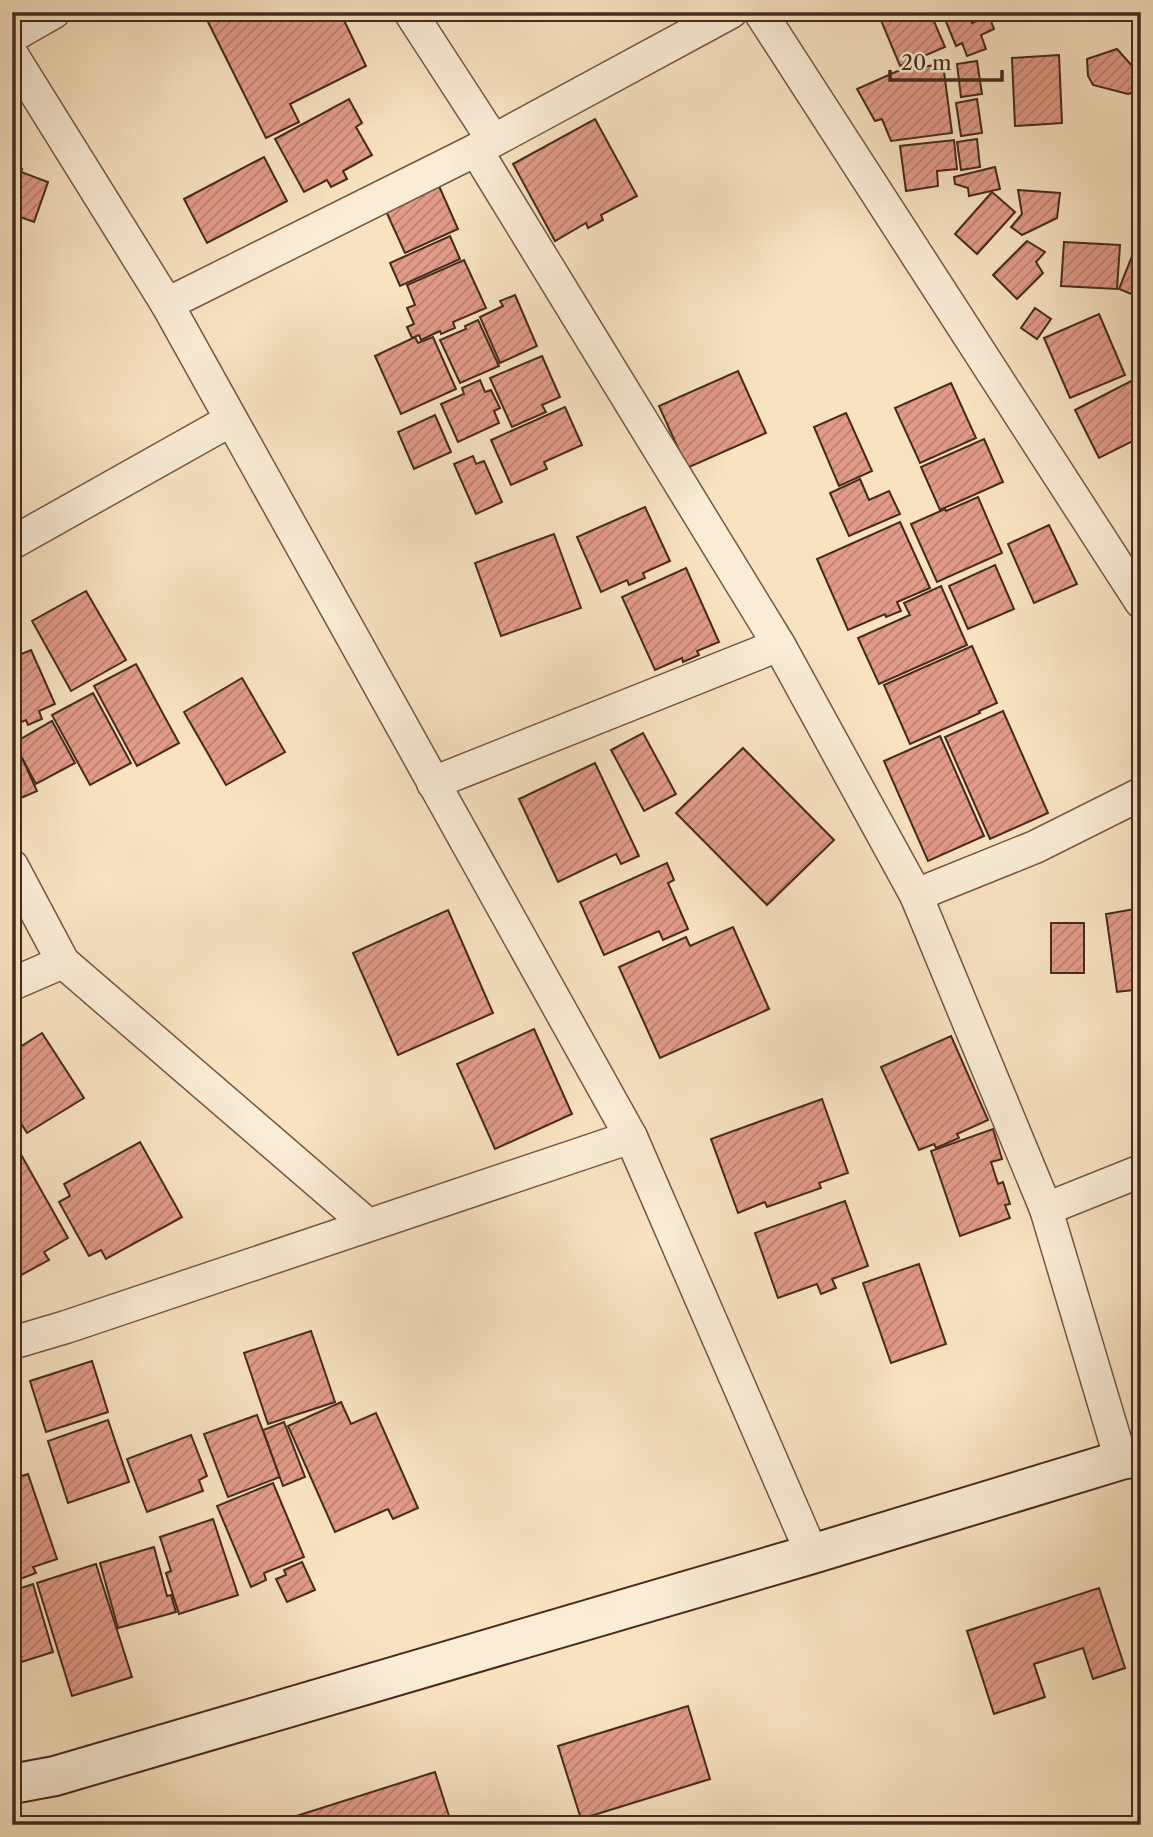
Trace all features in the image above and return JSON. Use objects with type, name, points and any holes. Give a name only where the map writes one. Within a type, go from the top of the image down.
[{"type":"street","points":[[12,36],[54,12]]},
{"type":"street","points":[[12,1784],[55,1776],[1131,1458],[1046,1209],[916,895],[779,645],[484,145],[410,12]]},
{"type":"street","points":[[167,304],[484,145],[731,12]]},
{"type":"street","points":[[760,12],[1141,602]]},
{"type":"street","points":[[12,55],[167,304],[631,1137],[812,1554]]},
{"type":"street","points":[[12,543],[231,420]]},
{"type":"street","points":[[433,783],[779,645]]},
{"type":"street","points":[[916,895],[1035,847],[1141,794]]},
{"type":"street","points":[[12,866],[63,962],[369,1225]]},
{"type":"street","points":[[12,984],[63,962]]},
{"type":"street","points":[[12,1343],[631,1137]]},
{"type":"street","points":[[1046,1209],[1141,1171]]},
{"type":"building","points":[[203,12],[340,12],[366,66],[290,104],[299,122],[266,138]]},
{"type":"building","points":[[930,12],[945,47],[900,66],[878,13]]},
{"type":"building","points":[[942,12],[968,12],[972,23],[989,16],[994,29],[981,35],[986,49],[967,56],[962,43],[956,46]]},
{"type":"building","points":[[1117,49],[1141,76],[1141,90],[1128,94],[1093,85],[1088,76],[1087,59]]},
{"type":"building","points":[[1059,55],[1062,123],[1015,126],[1012,58]]},
{"type":"building","points":[[977,61],[982,94],[961,97],[957,64]]},
{"type":"building","points":[[943,64],[952,133],[891,141],[882,119],[875,121],[857,89],[900,70]]},
{"type":"building","points":[[349,99],[362,123],[356,127],[372,155],[343,171],[347,179],[331,187],[327,180],[304,192],[275,139]]},
{"type":"building","points":[[977,99],[982,133],[961,136],[956,103]]},
{"type":"building","points":[[595,119],[637,196],[601,215],[603,220],[588,228],[586,223],[555,241],[513,164]]},
{"type":"building","points":[[977,139],[980,167],[961,170],[957,142]]},
{"type":"building","points":[[954,140],[957,169],[937,171],[938,186],[906,191],[900,146]]},
{"type":"building","points":[[264,157],[287,201],[207,243],[184,199]]},
{"type":"building","points":[[12,165],[22,169],[21,172],[48,182],[34,222],[12,214]]},
{"type":"building","points":[[995,167],[1000,189],[969,196],[968,188],[955,184],[954,177]]},
{"type":"building","points":[[439,186],[458,229],[405,253],[385,209]]},
{"type":"building","points":[[1018,190],[1060,193],[1057,218],[1022,235],[1011,227],[1022,214]]},
{"type":"building","points":[[992,192],[1015,212],[977,254],[955,234]]},
{"type":"building","points":[[450,236],[460,259],[400,286],[390,263]]},
{"type":"building","points":[[1141,236],[1141,298],[1119,289]]},
{"type":"building","points":[[1027,241],[1045,252],[1036,262],[1043,273],[1017,299],[993,275]]},
{"type":"building","points":[[1064,242],[1120,245],[1117,289],[1061,286]]},
{"type":"building","points":[[464,260],[486,308],[453,322],[455,328],[441,334],[440,331],[421,340],[419,335],[412,338],[407,327],[414,324],[407,308],[415,305],[407,285]]},
{"type":"building","points":[[515,295],[537,346],[500,363],[480,317],[503,306],[500,301]]},
{"type":"building","points":[[1035,308],[1051,319],[1037,339],[1021,328]]},
{"type":"building","points":[[1099,314],[1125,375],[1070,398],[1044,338]]},
{"type":"building","points":[[478,320],[499,366],[460,383],[440,340],[466,329],[465,326]]},
{"type":"building","points":[[415,337],[418,343],[433,337],[456,389],[401,414],[375,356]]},
{"type":"building","points":[[542,356],[560,397],[542,405],[546,412],[512,427],[490,378]]},
{"type":"building","points":[[738,371],[766,433],[687,468],[659,406]]},
{"type":"building","points":[[480,380],[485,392],[491,390],[500,408],[494,411],[499,423],[458,442],[441,404],[464,394],[462,388]]},
{"type":"building","points":[[1131,381],[1141,401],[1141,437],[1099,458],[1075,410]]},
{"type":"building","points":[[951,383],[976,438],[920,463],[895,408]]},
{"type":"building","points":[[565,407],[582,445],[544,462],[547,469],[511,485],[491,440]]},
{"type":"building","points":[[846,413],[872,471],[839,486],[814,427]]},
{"type":"building","points":[[435,415],[451,452],[414,469],[398,432]]},
{"type":"building","points":[[984,439],[1003,482],[940,510],[921,467]]},
{"type":"building","points":[[473,456],[476,464],[484,461],[502,502],[476,514],[454,464]]},
{"type":"building","points":[[860,479],[869,500],[889,491],[900,514],[849,536],[830,493]]},
{"type":"building","points":[[978,497],[1002,553],[937,582],[911,524]]},
{"type":"building","points":[[645,507],[670,561],[643,573],[645,578],[629,585],[627,580],[601,592],[577,537]]},
{"type":"building","points":[[900,522],[930,588],[897,602],[901,611],[886,617],[885,614],[848,630],[817,559]]},
{"type":"building","points":[[1049,525],[1077,584],[1034,603],[1008,544]]},
{"type":"building","points":[[554,534],[581,608],[501,636],[475,563]]},
{"type":"building","points":[[995,565],[1014,609],[968,629],[949,586]]},
{"type":"building","points":[[686,568],[719,642],[697,651],[699,655],[683,662],[682,658],[655,670],[622,597]]},
{"type":"building","points":[[941,586],[967,645],[879,684],[858,638],[910,615],[904,603]]},
{"type":"building","points":[[86,591],[126,660],[71,691],[32,621]]},
{"type":"building","points":[[972,646],[997,703],[910,744],[884,685]]},
{"type":"building","points":[[31,650],[55,704],[39,711],[42,719],[28,725],[26,720],[12,726],[12,658]]},
{"type":"building","points":[[136,664],[179,743],[137,766],[94,686]]},
{"type":"building","points":[[242,678],[285,752],[226,785],[184,712]]},
{"type":"building","points":[[93,693],[131,763],[90,785],[52,715]]},
{"type":"building","points":[[1003,711],[1048,813],[990,839],[945,737]]},
{"type":"building","points":[[52,721],[75,763],[36,784],[14,743]]},
{"type":"building","points":[[643,733],[676,794],[644,811],[611,750]]},
{"type":"building","points":[[940,736],[984,836],[928,861],[884,761]]},
{"type":"building","points":[[743,748],[834,840],[767,905],[676,813]]},
{"type":"building","points":[[23,760],[37,791],[12,802],[12,765]]},
{"type":"building","points":[[595,763],[639,856],[621,864],[616,854],[558,882],[519,799]]},
{"type":"building","points":[[667,863],[674,880],[668,883],[688,929],[663,940],[659,931],[604,955],[580,902]]},
{"type":"building","points":[[1141,908],[1141,989],[1117,992],[1106,914]]},
{"type":"building","points":[[448,910],[493,1013],[398,1055],[353,953]]},
{"type":"building","points":[[1051,923],[1084,923],[1084,973],[1051,973]]},
{"type":"building","points":[[733,927],[769,1009],[660,1058],[619,967],[686,937],[690,946]]},
{"type":"building","points":[[534,1029],[572,1114],[495,1149],[457,1064]]},
{"type":"building","points":[[42,1033],[84,1098],[27,1133],[12,1109],[12,1052]]},
{"type":"building","points":[[951,1036],[988,1120],[957,1134],[959,1138],[936,1148],[934,1144],[919,1150],[881,1067]]},
{"type":"building","points":[[822,1099],[848,1173],[819,1183],[821,1188],[767,1207],[765,1202],[738,1213],[711,1139]]},
{"type":"building","points":[[993,1129],[1002,1159],[991,1162],[998,1184],[1003,1182],[1010,1204],[1005,1205],[1010,1218],[960,1236],[931,1151]]},
{"type":"building","points":[[140,1142],[182,1217],[106,1259],[101,1250],[89,1256],[59,1202],[70,1196],[64,1184]]},
{"type":"building","points":[[19,1151],[68,1238],[44,1252],[49,1260],[12,1280],[12,1155]]},
{"type":"building","points":[[845,1201],[868,1266],[832,1279],[836,1288],[821,1294],[817,1284],[778,1298],[755,1233]]},
{"type":"building","points":[[919,1264],[946,1344],[891,1363],[863,1283]]},
{"type":"building","points":[[311,1331],[335,1402],[268,1424],[244,1353]]},
{"type":"building","points":[[92,1361],[108,1412],[46,1432],[30,1381]]},
{"type":"building","points":[[341,1402],[351,1424],[376,1413],[418,1508],[393,1519],[388,1509],[335,1532],[288,1426]]},
{"type":"building","points":[[257,1415],[280,1477],[228,1497],[204,1434]]},
{"type":"building","points":[[108,1420],[129,1482],[68,1503],[48,1441]]},
{"type":"building","points":[[284,1422],[305,1477],[283,1486],[263,1430]]},
{"type":"building","points":[[191,1435],[207,1476],[199,1480],[203,1491],[147,1512],[127,1459]]},
{"type":"building","points":[[28,1474],[57,1559],[33,1567],[36,1573],[12,1582],[12,1479]]},
{"type":"building","points":[[273,1483],[304,1557],[264,1573],[266,1580],[251,1587],[217,1506]]},
{"type":"building","points":[[213,1519],[238,1595],[179,1614],[166,1573],[171,1571],[160,1537]]},
{"type":"building","points":[[154,1547],[167,1596],[171,1595],[176,1612],[118,1628],[100,1563]]},
{"type":"building","points":[[302,1562],[315,1590],[287,1602],[276,1579],[286,1575],[284,1570]]},
{"type":"building","points":[[96,1564],[132,1677],[72,1696],[37,1583]]},
{"type":"building","points":[[33,1584],[53,1652],[12,1665],[12,1591]]},
{"type":"building","points":[[1099,1588],[1125,1668],[1093,1679],[1083,1648],[1034,1664],[1045,1697],[994,1714],[967,1631]]},
{"type":"building","points":[[688,1706],[710,1779],[581,1819],[558,1746]]},
{"type":"building","points":[[435,1772],[449,1816],[420,1825],[268,1825]]}]
